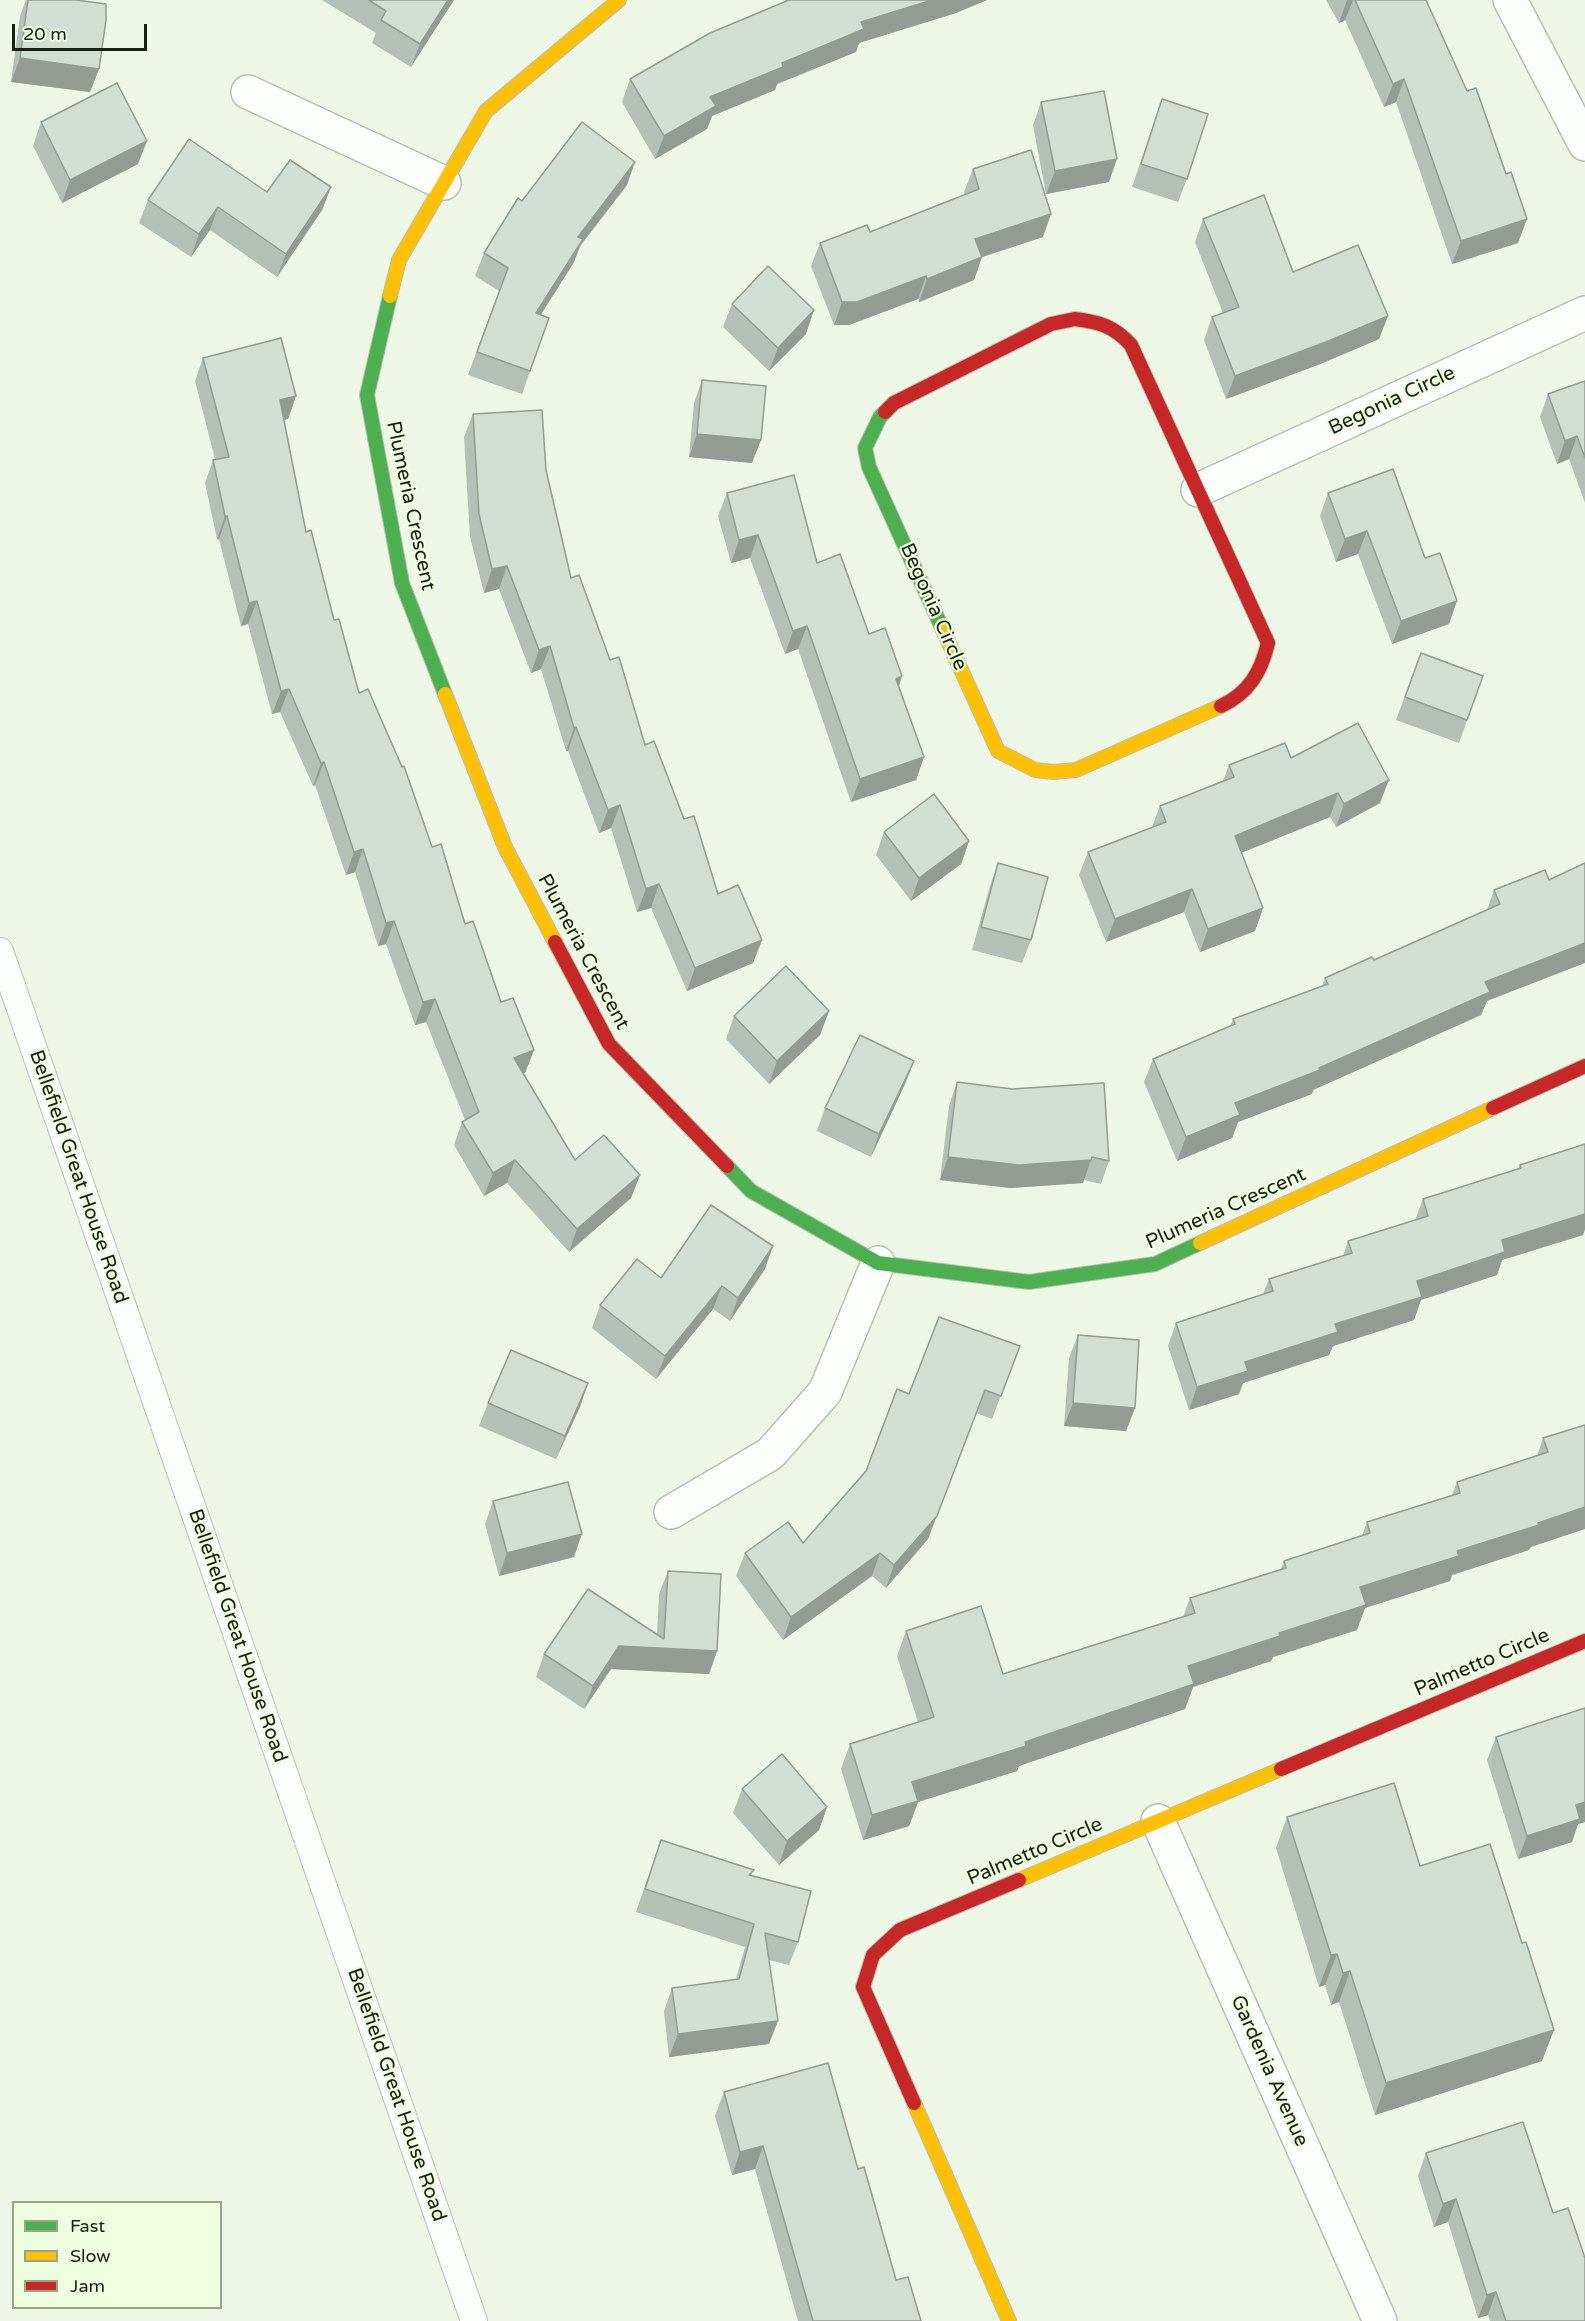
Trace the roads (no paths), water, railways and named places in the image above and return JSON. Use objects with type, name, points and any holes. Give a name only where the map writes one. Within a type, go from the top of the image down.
[{"type":"street","name":"Plumeria Crescent","points":[[619,0],[486,111],[399,260],[367,395],[402,583],[505,847],[609,1044],[752,1191],[878,1263],[1029,1282],[1155,1264],[1585,1066]]},
{"type":"street","points":[[1510,0],[1585,144]]},
{"type":"street","points":[[248,92],[444,183]]},
{"type":"street","name":"Begonia Circle","points":[[1198,490],[1585,313]]},
{"type":"street","name":"Begonia Circle","points":[[1075,319],[1117,328],[1131,345],[1198,490],[1268,643],[1263,666],[1257,679],[1244,693],[1225,704],[1076,770],[1057,774],[1038,772],[998,751],[869,467],[865,448],[880,417],[894,403],[1051,324],[1075,319]]},
{"type":"street","points":[[671,1512],[770,1454],[825,1392],[878,1263]]},
{"type":"street","name":"Palmetto Circle","points":[[1009,2321],[863,1987],[873,1955],[900,1930],[1585,1641]]},
{"type":"street","name":"Gardenia Avenue","points":[[1158,1821],[1380,2321]]},
{"type":"lane","name":"Bellefield Great House Road","points":[[0,951],[474,2321]]}]
